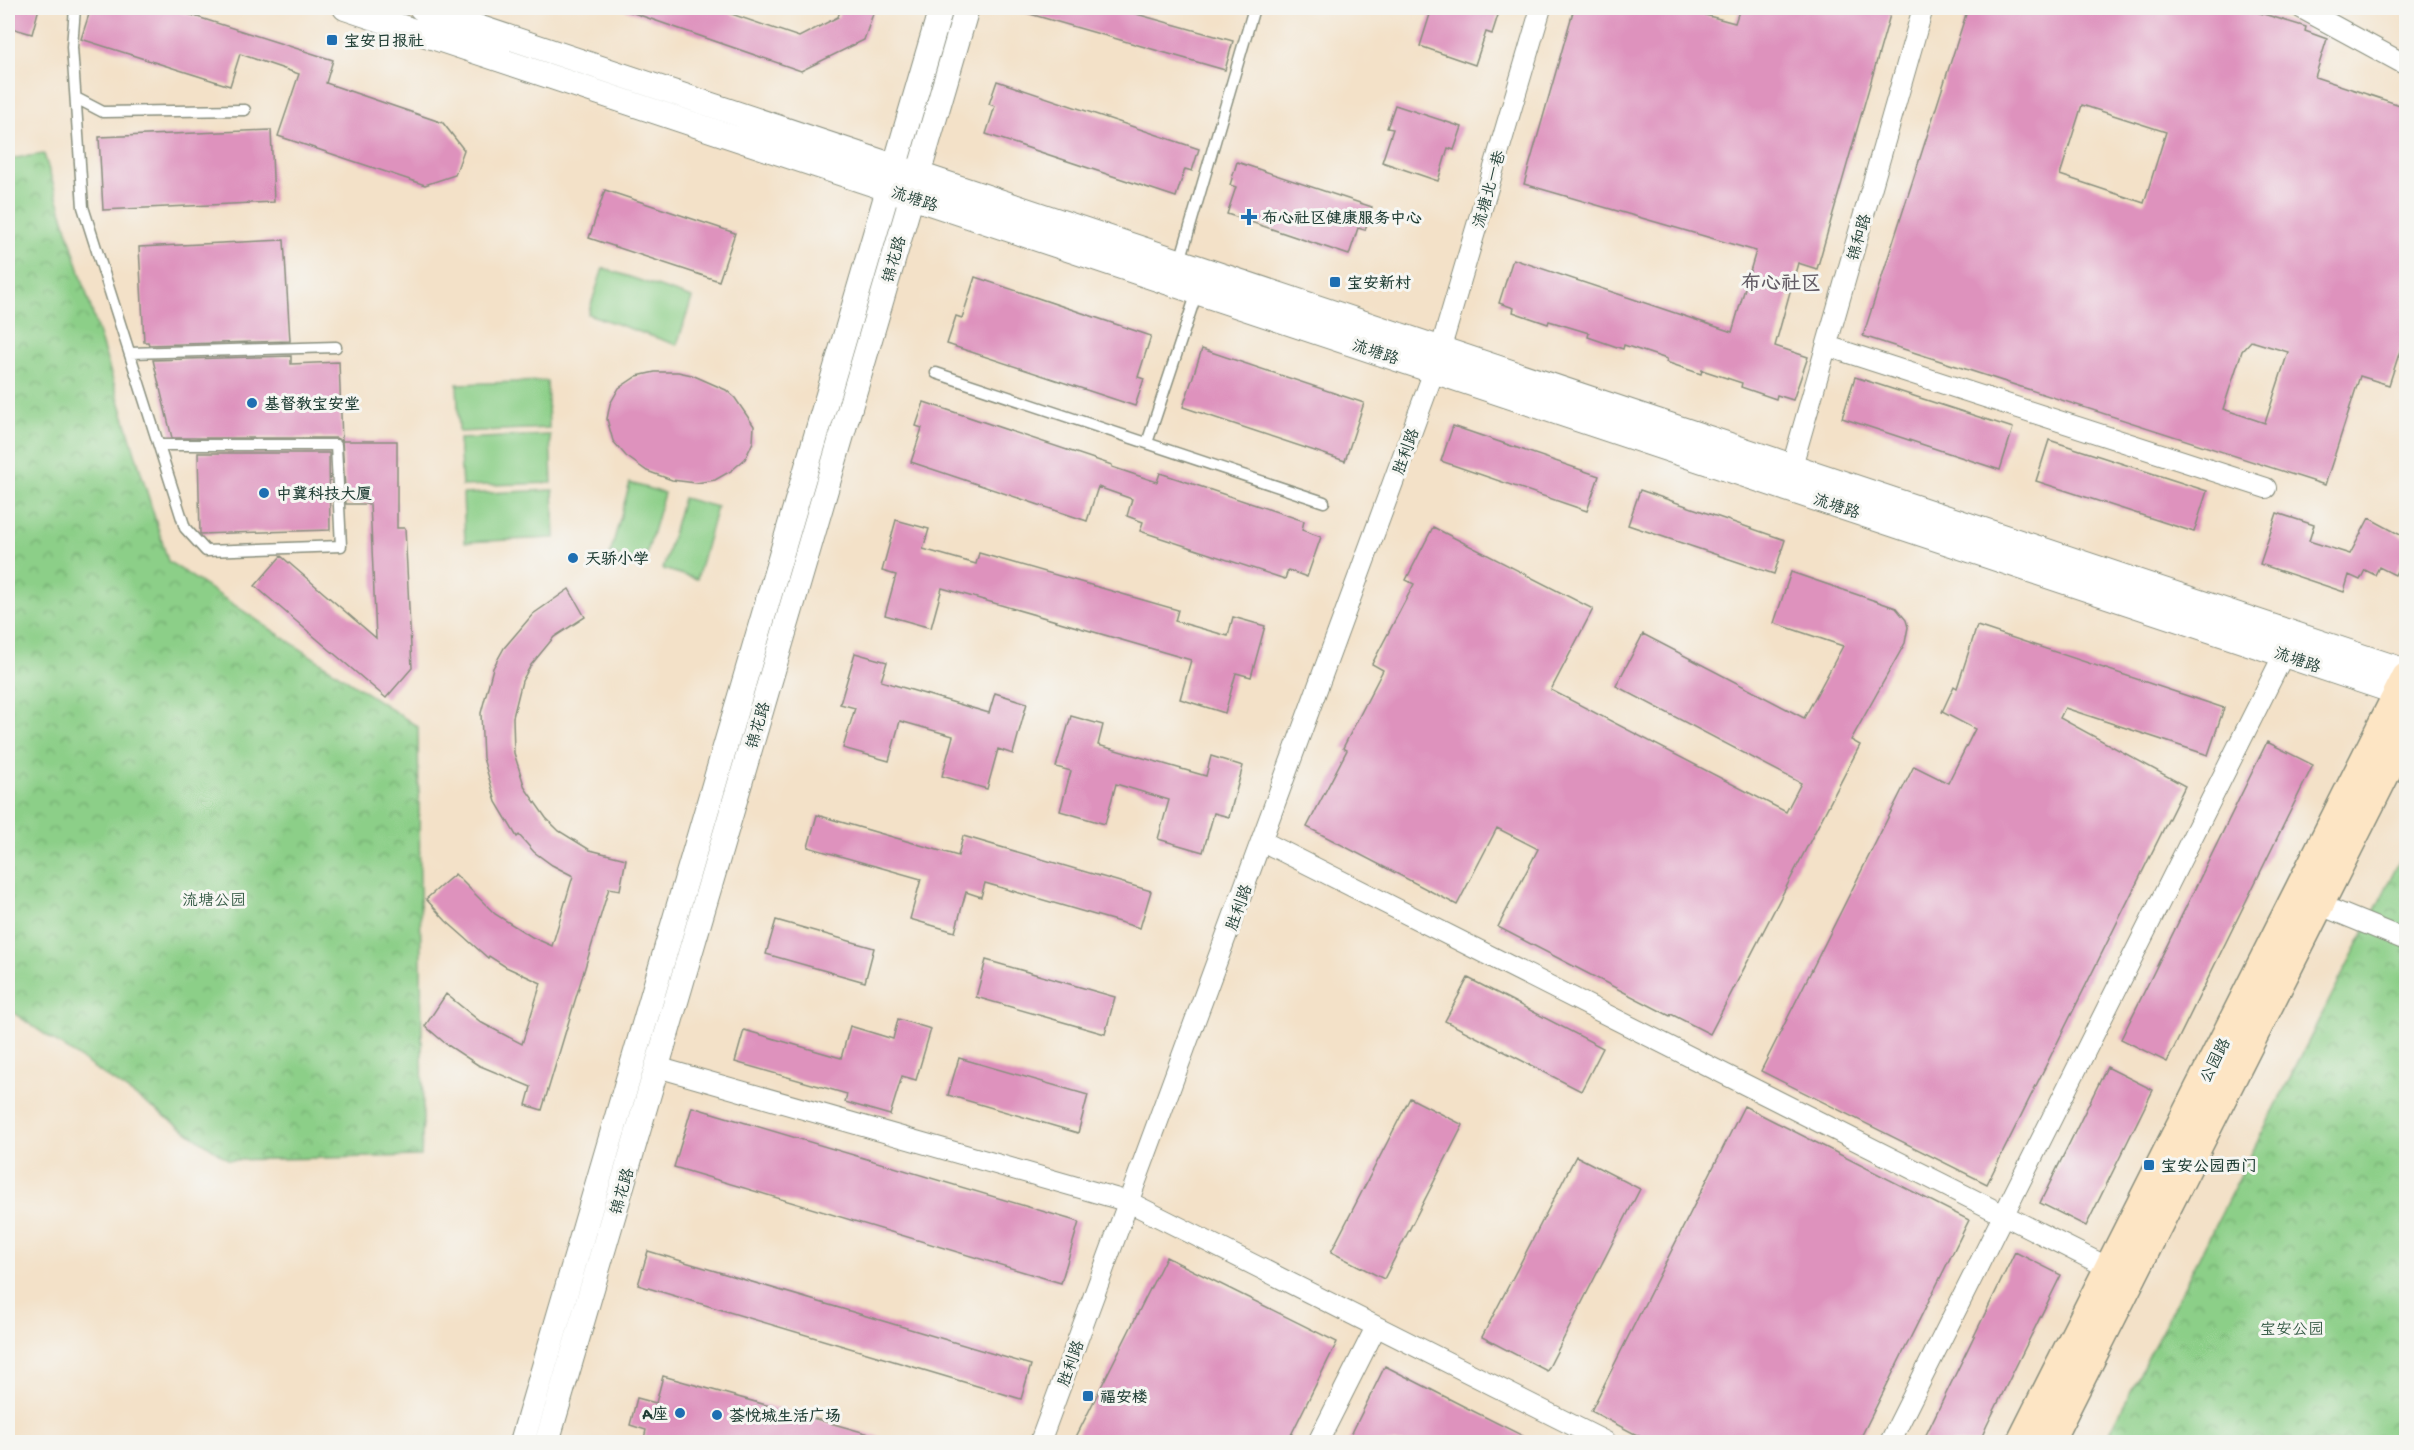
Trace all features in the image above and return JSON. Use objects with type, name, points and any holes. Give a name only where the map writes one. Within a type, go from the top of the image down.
[{"type":"main road","name":"公园路","points":[[2021,1443],[2404,683]]},
{"type":"main road","name":"公园路","points":[[2049,1443],[2406,733]]},
{"type":"street","name":"流塘路","points":[[345,8],[891,177],[1197,291],[1438,360],[1792,466],[2404,683]]},
{"type":"street","name":"流塘路","points":[[421,8],[891,177]]},
{"type":"street","name":"锦花路","points":[[522,1443],[941,8]]},
{"type":"street","name":"锦花路","points":[[547,1443],[967,8]]},
{"type":"street","name":"流塘北一巷","points":[[1438,360],[1541,8]]},
{"type":"street","name":"锦和路","points":[[1792,466],[1923,8]]},
{"type":"street","points":[[2301,8],[2406,65]]},
{"type":"street","name":"流塘路","points":[[915,185],[1180,261],[1438,360],[2284,654],[2404,683]]},
{"type":"street","points":[[1827,346],[2266,488]]},
{"type":"street","name":"胜利路","points":[[1040,1443],[1438,360]]},
{"type":"street","points":[[1890,1443],[2284,654]]},
{"type":"street","points":[[1262,841],[2109,1268]]},
{"type":"street","points":[[2320,905],[2406,940]]},
{"type":"street","points":[[657,1067],[1129,1202],[1606,1443]]},
{"type":"street","points":[[1318,1443],[1376,1326]]},
{"type":"lane","points":[[75,8],[72,46],[83,207],[185,528],[206,551],[340,546],[336,445],[159,446]]},
{"type":"lane","points":[[1180,261],[1254,8]]},
{"type":"lane","points":[[76,98],[103,112],[245,110]]},
{"type":"lane","points":[[1147,443],[1197,291]]},
{"type":"lane","points":[[130,353],[336,347]]},
{"type":"lane","points":[[936,373],[1324,502]]},
{"type":"green space","name":"流塘公园","points":[[44,154],[168,561],[418,727],[423,1119],[421,1156],[229,1160],[8,1009],[8,159]]},
{"type":"green space","points":[[603,268],[692,298],[677,345],[588,314]]},
{"type":"green space","points":[[547,381],[549,428],[459,432],[457,384]]},
{"type":"green space","points":[[550,435],[552,483],[462,486],[459,439]]},
{"type":"green space","points":[[630,483],[664,493],[644,564],[610,554]]},
{"type":"green space","points":[[553,490],[555,538],[465,542],[463,494]]},
{"type":"green space","points":[[683,498],[717,507],[697,579],[663,569]]},
{"type":"green space","name":"宝安公园","points":[[2406,848],[2406,1442],[2105,1442],[2368,924]]},
{"type":"building","points":[[8,8],[39,8],[32,34],[8,27]]},
{"type":"building","points":[[91,8],[169,8],[333,60],[326,83],[443,123],[464,150],[455,175],[425,185],[278,136],[299,74],[240,54],[230,86],[81,39]]},
{"type":"building","points":[[626,8],[714,8],[799,37],[838,17],[841,8],[875,8],[864,40],[801,71],[625,10]]},
{"type":"building","points":[[1024,8],[1115,8],[1233,41],[1225,70],[1023,12]]},
{"type":"building","points":[[1432,8],[1486,8],[1499,12],[1492,34],[1486,32],[1475,65],[1420,46]]},
{"type":"building","points":[[1574,8],[1679,8],[1735,23],[1740,8],[1892,8],[1817,269],[1798,263],[1775,346],[1808,357],[1793,400],[1777,395],[1776,399],[1741,387],[1742,383],[1702,370],[1701,374],[1666,362],[1667,359],[1624,345],[1623,349],[1588,337],[1589,333],[1549,321],[1548,324],[1513,312],[1514,308],[1499,303],[1513,259],[1732,332],[1756,251],[1524,184]]},
{"type":"building","points":[[1968,8],[2244,8],[2306,27],[2305,31],[2327,39],[2315,77],[2406,107],[2406,332],[2389,385],[2360,376],[2325,485],[1863,336]],"holes":[[[2082,105],[2166,132],[2144,203],[2060,175]],[[2251,341],[2288,352],[2265,423],[2223,409],[2242,351]]]},
{"type":"building","points":[[997,81],[1199,149],[1192,171],[1185,169],[1176,197],[986,134],[995,106],[989,104]]},
{"type":"building","points":[[1395,105],[1462,127],[1454,150],[1448,148],[1438,181],[1382,162],[1393,129],[1387,128]]},
{"type":"building","points":[[271,130],[274,202],[103,210],[99,137]]},
{"type":"building","points":[[1237,162],[1372,207],[1365,230],[1358,228],[1349,255],[1227,214],[1236,187],[1230,185]]},
{"type":"building","points":[[605,190],[735,233],[719,281],[589,238]]},
{"type":"building","points":[[284,240],[290,341],[149,345],[148,342],[144,342],[139,247]]},
{"type":"building","points":[[975,277],[1151,336],[1138,377],[1144,379],[1135,406],[947,344],[956,316],[962,318]]},
{"type":"building","points":[[1202,349],[1364,403],[1345,461],[1183,407]]},
{"type":"building","name":"基督教宝安堂","points":[[291,356],[291,364],[339,362],[342,441],[336,438],[172,438],[153,360]]},
{"type":"building","points":[[655,372],[678,372],[692,375],[726,390],[735,398],[754,426],[753,442],[745,459],[731,471],[715,480],[696,483],[672,480],[647,471],[626,456],[613,441],[607,419],[610,404],[619,388],[637,376]]},
{"type":"building","points":[[1855,377],[2013,428],[2000,470],[1842,418]]},
{"type":"building","points":[[924,402],[1157,482],[1160,473],[1304,521],[1302,530],[1321,537],[1307,577],[1288,570],[1285,579],[1140,531],[1143,522],[1127,516],[1132,499],[1098,487],[1087,521],[911,462],[922,428],[916,426]]},
{"type":"building","points":[[1453,426],[1599,476],[1587,511],[1441,461]]},
{"type":"building","points":[[2049,440],[2207,491],[2194,532],[2036,481]]},
{"type":"building","points":[[342,441],[397,441],[397,528],[405,528],[412,668],[386,698],[255,586],[281,556],[376,638],[370,504],[346,504]]},
{"type":"building","name":"中冀科技大厦","points":[[198,453],[329,453],[330,530],[200,534]]},
{"type":"building","points":[[1640,490],[1785,540],[1774,574],[1628,525]]},
{"type":"building","points":[[2277,513],[2314,525],[2309,541],[2350,554],[2369,518],[2406,538],[2406,552],[2395,575],[2379,567],[2375,575],[2365,570],[2360,580],[2349,575],[2344,592],[2260,564]]},
{"type":"building","points":[[896,520],[929,529],[923,549],[976,564],[979,553],[1178,610],[1175,621],[1228,636],[1233,617],[1265,626],[1251,677],[1236,673],[1225,713],[1180,699],[1191,660],[942,588],[931,628],[885,615],[896,575],[882,571]]},
{"type":"building","points":[[1433,527],[1593,609],[1551,690],[1786,812],[1801,783],[1616,686],[1643,634],[1804,718],[1843,646],[1774,623],[1791,572],[1896,608],[1906,620],[1908,627],[1905,643],[1851,740],[1860,745],[1710,1034],[1671,1014],[1670,1016],[1498,927],[1538,849],[1497,828],[1457,905],[1307,827],[1347,750],[1343,748],[1383,670],[1372,664],[1414,584],[1406,580]]},
{"type":"building","points":[[569,589],[585,617],[554,637],[531,665],[522,681],[513,717],[514,753],[525,788],[546,818],[559,831],[590,850],[626,859],[620,890],[609,888],[542,1110],[526,1105],[531,1087],[478,1065],[446,1044],[425,1026],[446,994],[482,1023],[522,1044],[541,983],[506,967],[489,956],[488,958],[446,921],[426,899],[455,874],[495,914],[532,937],[552,946],[573,876],[552,865],[534,852],[519,835],[517,837],[496,802],[483,758],[481,713],[493,668],[504,648],[533,614]]},
{"type":"building","points":[[1977,626],[2224,708],[2208,755],[2065,708],[2060,718],[2185,786],[1987,1184],[1761,1071],[1914,766],[1948,783],[1975,729],[1942,712],[1954,686],[1957,688]]},
{"type":"building","points":[[855,653],[887,662],[881,681],[989,713],[995,693],[1027,703],[1013,754],[998,749],[987,789],[942,776],[953,736],[900,721],[889,761],[843,748],[855,708],[840,704]]},
{"type":"building","points":[[1071,716],[1103,725],[1098,745],[1206,776],[1211,756],[1243,766],[1229,817],[1214,813],[1203,852],[1158,839],[1169,800],[1116,784],[1105,824],[1060,811],[1071,771],[1056,767]]},
{"type":"building","points":[[2267,742],[2313,765],[2167,1062],[2121,1039]]},
{"type":"building","points":[[817,815],[958,856],[963,836],[1151,891],[1140,928],[985,883],[981,897],[966,892],[955,932],[910,919],[921,879],[808,847]]},
{"type":"building","points":[[776,920],[874,948],[865,982],[766,954]]},
{"type":"building","points":[[986,960],[1115,997],[1105,1034],[976,997]]},
{"type":"building","points":[[1468,978],[1603,1048],[1581,1091],[1445,1021]]},
{"type":"building","points":[[898,1019],[931,1029],[916,1080],[902,1076],[890,1115],[845,1102],[847,1094],[735,1062],[744,1030],[841,1058],[850,1026],[893,1039]]},
{"type":"building","points":[[959,1058],[1088,1095],[1078,1133],[948,1095]]},
{"type":"building","points":[[2107,1067],[2153,1090],[2086,1226],[2040,1203]]},
{"type":"building","points":[[1410,1098],[1463,1125],[1384,1279],[1331,1252]]},
{"type":"building","points":[[1744,1106],[1969,1220],[1858,1443],[1652,1443],[1591,1411]]},
{"type":"building","points":[[692,1107],[1079,1222],[1061,1283],[674,1167]]},
{"type":"building","points":[[1576,1156],[1640,1189],[1547,1371],[1482,1337]]},
{"type":"building","points":[[648,1251],[1031,1365],[1021,1399],[638,1285]]},
{"type":"building","points":[[2015,1252],[2061,1275],[1979,1443],[1922,1443]]},
{"type":"building","points":[[1166,1257],[1337,1342],[1287,1443],[1073,1443]]},
{"type":"building","points":[[1385,1366],[1469,1409],[1537,1443],[1347,1443]]},
{"type":"building","name":"荟悦城生活广场","points":[[663,1376],[880,1437],[880,1443],[643,1443],[646,1430],[630,1425],[637,1398],[656,1403]]},
{"type":"place","name":"宝安日报社","points":[[332,40]]},
{"type":"place","name":"布心社区健康服务中心","points":[[1249,217]]},
{"type":"place","name":"宝安新村","points":[[1335,282]]},
{"type":"place","name":"基督教宝安堂","points":[[252,403]]},
{"type":"place","name":"中冀科技大厦","points":[[264,493]]},
{"type":"place","name":"天骄小学","points":[[573,558]]},
{"type":"place","name":"宝安公园西门","points":[[2149,1165]]},
{"type":"place","name":"福安楼","points":[[1088,1396]]},
{"type":"place","name":"A座","points":[[680,1413]]},
{"type":"place","name":"荟悦城生活广场","points":[[717,1415]]},
{"type":"district","name":"布心社区","points":[[1781,282]]}]
